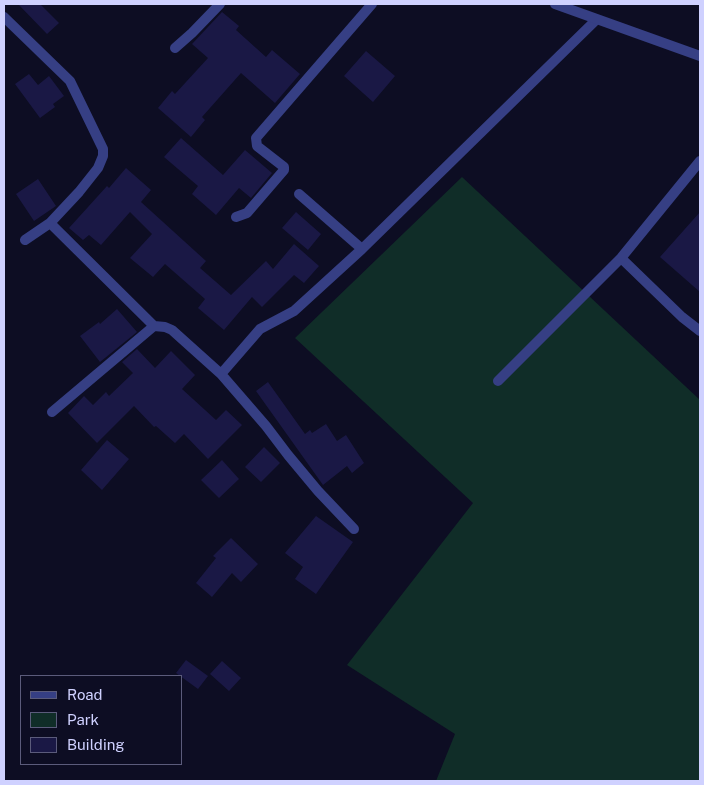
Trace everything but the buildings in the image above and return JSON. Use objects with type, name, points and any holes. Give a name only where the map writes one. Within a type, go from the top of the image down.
[{"type":"street","points":[[175,48],[192,34],[220,4]]},
{"type":"street","points":[[236,217],[246,213],[284,170],[284,167],[257,146],[256,138],[372,4]]},
{"type":"street","points":[[555,4],[700,56]]},
{"type":"street","points":[[4,17],[70,81],[104,149],[98,168],[79,192],[50,223],[25,240]]},
{"type":"street","points":[[220,374],[260,329],[294,311],[362,249],[596,20]]},
{"type":"street","points":[[498,381],[621,258],[700,161]]},
{"type":"street","points":[[300,194],[362,249]]},
{"type":"street","points":[[50,223],[154,326],[172,330],[220,374],[266,426],[318,491],[354,529]]},
{"type":"street","points":[[621,258],[700,331]]},
{"type":"street","points":[[52,412],[154,326]]},
{"type":"green space","points":[[462,177],[700,400],[700,781],[436,781],[455,734],[347,665],[473,503],[295,338]]}]
